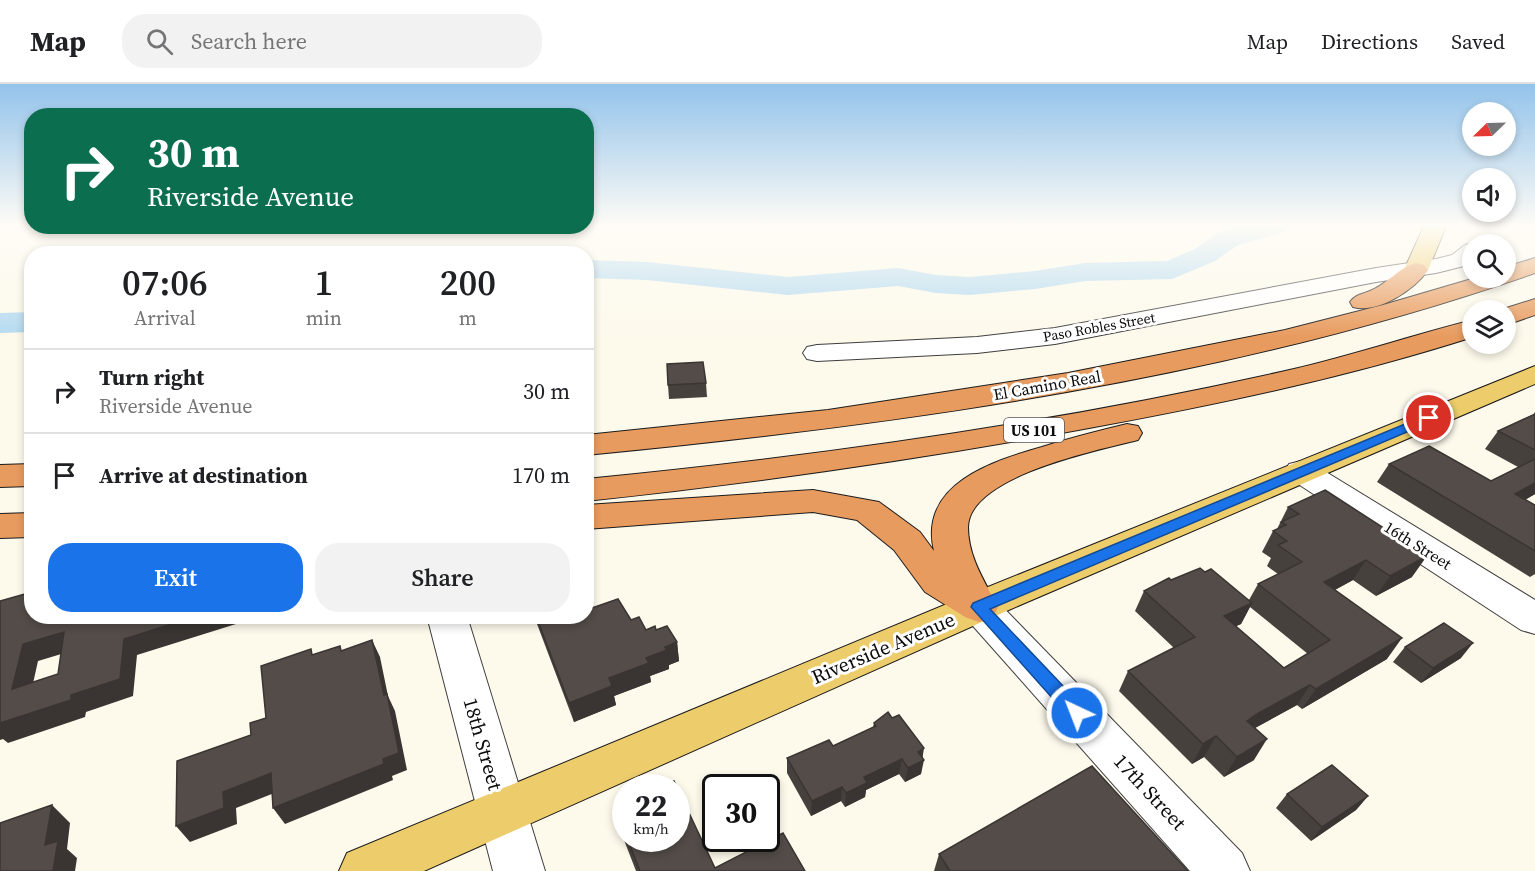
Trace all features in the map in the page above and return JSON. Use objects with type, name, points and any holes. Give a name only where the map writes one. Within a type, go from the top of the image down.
[{"type":"highway","points":[[1160,365],[1211,343],[1301,321],[1383,296],[1402,284],[1416,263]]},
{"type":"highway","points":[[1516,272],[1535,265]]},
{"type":"highway","name":"El Camino Real","points":[[594,444],[891,411],[1160,365],[1372,315],[1464,288]]},
{"type":"highway","points":[[1516,313],[1535,307]]},
{"type":"highway","name":"US 101","points":[[594,489],[771,470],[1015,433],[1186,401],[1416,347],[1462,332]]},
{"type":"highway","points":[[979,607],[957,564],[950,543],[951,524],[956,505],[970,489],[989,476],[1014,465],[1091,442],[1259,403],[1366,373],[1402,359],[1416,347]]},
{"type":"highway","points":[[0,476],[24,475]]},
{"type":"highway","points":[[594,516],[813,501],[867,510],[907,542],[938,582],[979,607]]},
{"type":"highway","points":[[0,526],[24,525]]},
{"type":"highway","points":[[0,539],[24,539]]},
{"type":"main road","name":"Riverside Avenue","points":[[364,871],[979,607],[1535,374]]},
{"type":"street","name":"Paso Robles Street","points":[[817,353],[977,345],[1055,336],[1376,275],[1399,263]]},
{"type":"street","name":"16th Street","points":[[1301,471],[1535,619]]},
{"type":"street","name":"17th Street","points":[[979,607],[1224,871]]},
{"type":"street","name":"18th Street","points":[[449,624],[519,871]]},
{"type":"water","points":[[594,264],[610,264],[647,271],[613,277],[594,276]]},
{"type":"building","points":[[703,362],[706,383],[668,385],[667,364]]},
{"type":"building","points":[[1535,414],[1535,450],[1498,431]]},
{"type":"building","points":[[1429,446],[1491,481],[1535,459],[1535,483],[1515,494],[1535,505],[1535,551],[1389,464]]},
{"type":"building","points":[[1325,490],[1427,556],[1390,576],[1366,560],[1324,582],[1402,638],[1316,689],[1310,685],[1247,721],[1267,739],[1237,757],[1216,736],[1203,744],[1128,671],[1195,637],[1144,591],[1169,578],[1171,580],[1200,568],[1205,572],[1211,569],[1252,603],[1224,616],[1284,668],[1330,640],[1258,584],[1302,562],[1278,545],[1287,541],[1273,531],[1286,525],[1281,522],[1299,514],[1288,507]]},
{"type":"building","points":[[24,594],[24,624],[172,624],[124,639],[120,679],[71,695],[71,700],[0,723],[0,601]],"holes":[[[64,632],[58,674],[12,689],[23,644]]]},
{"type":"building","points":[[618,599],[631,620],[639,617],[646,630],[655,626],[656,630],[667,626],[677,642],[665,647],[667,650],[646,658],[649,663],[609,678],[612,686],[569,703],[539,624],[594,624],[594,607]]},
{"type":"building","points":[[1444,623],[1473,643],[1433,668],[1405,647]]},
{"type":"building","points":[[372,640],[384,695],[387,694],[399,753],[383,759],[384,764],[273,808],[271,773],[223,792],[224,808],[176,826],[177,761],[251,735],[250,723],[266,718],[261,666],[311,649],[312,655],[340,646],[341,651]]},
{"type":"building","points":[[888,712],[892,718],[899,715],[924,748],[918,752],[924,760],[908,768],[902,759],[864,777],[867,783],[846,793],[842,787],[812,801],[787,758],[829,740],[833,746],[876,726],[874,723]]},
{"type":"building","points":[[1332,765],[1368,796],[1322,827],[1287,794]]},
{"type":"building","points":[[1092,766],[1188,871],[950,871],[939,854]]},
{"type":"building","points":[[52,805],[45,845],[58,841],[53,871],[0,871],[0,823]]},
{"type":"building","points":[[690,815],[702,840],[702,852],[707,852],[715,868],[746,852],[780,852],[780,835],[783,833],[805,871],[640,871],[633,852],[690,852]]},
{"type":"waterway","points":[[594,269],[647,271],[788,286],[898,277],[936,284],[970,286],[1035,280],[1085,272],[1172,270],[1188,263]]},
{"type":"waterway","points":[[0,323],[24,322]]},
{"type":"route","points":[[1077,713],[979,607],[1429,418]]}]
